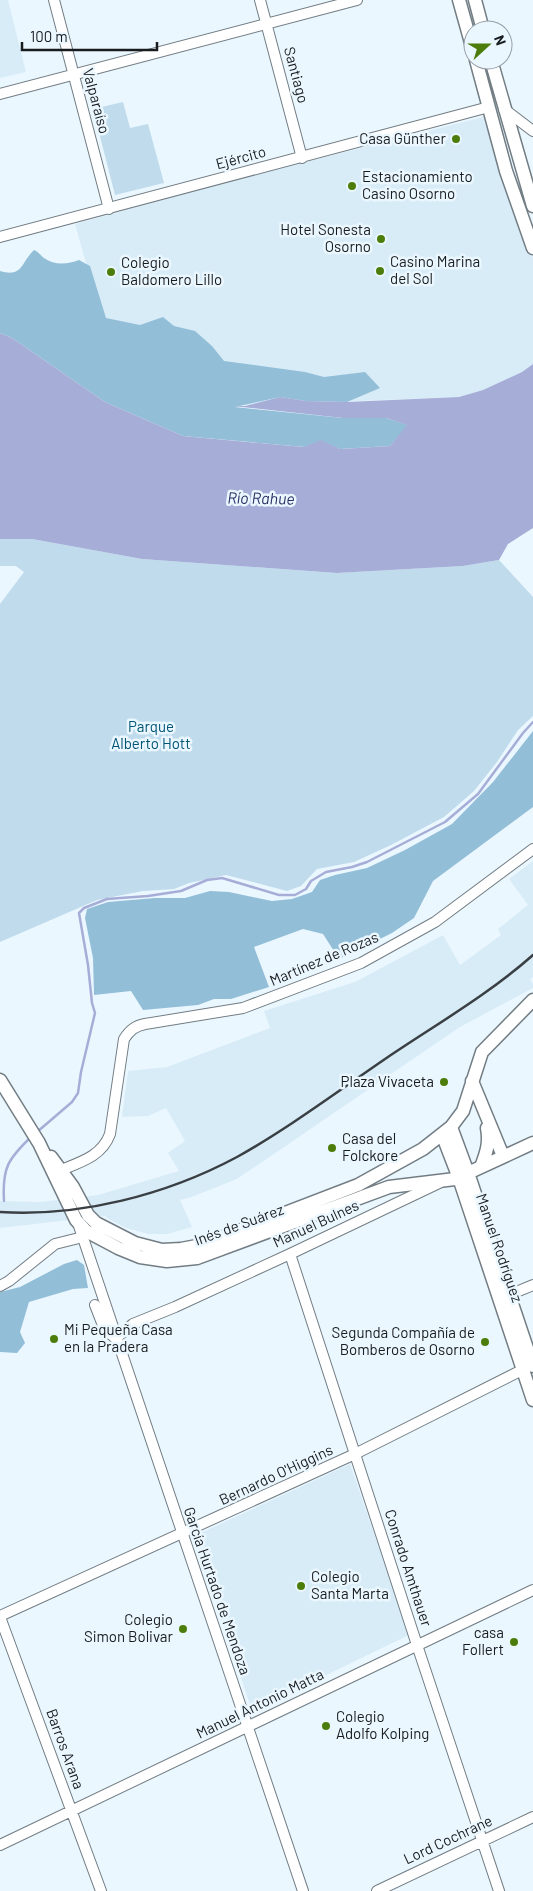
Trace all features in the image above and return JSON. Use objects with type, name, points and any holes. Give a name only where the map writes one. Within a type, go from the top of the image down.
[{"type":"main road","points":[[459,0],[465,20]]},
{"type":"main road","points":[[475,0],[480,20]]},
{"type":"main road","points":[[479,70],[506,171],[533,248]]},
{"type":"main road","points":[[494,70],[533,206]]},
{"type":"main road","points":[[463,1111],[482,1052],[533,1000]]},
{"type":"main road","name":"Inés de Suárez","points":[[0,1080],[39,1144],[76,1220],[92,1235],[135,1255],[158,1261],[197,1258],[358,1185],[423,1148],[446,1131],[463,1111]]},
{"type":"main road","points":[[472,1081],[503,1156]]},
{"type":"main road","points":[[463,1111],[470,1107],[477,1109],[487,1128],[489,1138],[488,1149],[481,1167]]},
{"type":"main road","name":"Manuel Rodríguez","points":[[446,1131],[509,1295],[530,1366],[533,1400]]},
{"type":"main road","name":"Manuel Bulnes","points":[[442,1182],[464,1175],[533,1143]]},
{"type":"main road","name":"Inés de Suárez","points":[[39,1144],[73,1187],[92,1220],[134,1243],[162,1250],[202,1245],[252,1232],[389,1187],[442,1182]]},
{"type":"main road","name":"Manuel Rodríguez","points":[[464,1175],[530,1366]]},
{"type":"street","name":"Valparaíso","points":[[54,0],[109,209]]},
{"type":"street","name":"Santiago","points":[[260,0],[302,158]]},
{"type":"street","points":[[0,94],[357,0]]},
{"type":"street","name":"Ejército","points":[[0,237],[489,107]]},
{"type":"street","points":[[504,109],[533,131]]},
{"type":"street","name":"Martínez de Rozas","points":[[61,1170],[95,1155],[103,1148],[107,1141],[110,1134],[124,1038],[130,1030],[138,1025],[243,1008],[347,969],[435,922],[533,849]]},
{"type":"street","name":"Manuel Bulnes","points":[[116,1338],[133,1324],[175,1307],[442,1182]]},
{"type":"street","points":[[76,1220],[116,1338]]},
{"type":"street","points":[[0,1286],[10,1281],[55,1244],[83,1237]]},
{"type":"street","name":"Conrado Amthauer","points":[[290,1254],[417,1646],[499,1891]]},
{"type":"street","points":[[509,1295],[533,1285]]},
{"type":"street","name":"García Hurtado de Mendoza","points":[[95,1305],[104,1328],[116,1338],[303,1891]]},
{"type":"street","name":"Bernardo O'Higgins","points":[[0,1617],[356,1454],[530,1366]]},
{"type":"street","name":"Manuel Antonio Matta","points":[[0,1846],[533,1590]]},
{"type":"street","name":"Barros Arana","points":[[0,1617],[102,1891]]},
{"type":"street","name":"Lord Cochrane","points":[[377,1891],[533,1817]]},
{"type":"shaded area","points":[[0,0],[8,0],[26,72],[0,78]]},
{"type":"shaded area","points":[[483,117],[511,202],[533,258],[533,364],[522,372],[483,390],[459,397],[233,406],[102,321],[75,224],[228,182]]},
{"type":"shaded area","points":[[34,250],[48,261],[66,263],[79,260],[90,266],[106,318],[140,325],[163,317],[174,326],[195,331],[212,346],[224,361],[305,372],[324,377],[365,372],[380,388],[347,402],[306,401],[280,397],[235,407],[343,418],[386,418],[408,425],[390,446],[340,449],[321,441],[305,447],[183,436],[105,402],[12,338],[0,333],[0,271],[8,273],[17,271]]},
{"type":"shaded area","points":[[533,731],[533,807],[433,881],[414,918],[392,933],[339,959],[323,934],[303,929],[254,947],[269,987],[231,999],[214,999],[198,1005],[143,1010],[131,991],[94,995],[93,958],[85,918],[87,909],[108,902],[155,898],[185,898],[210,891],[229,892],[272,901],[292,899],[312,892],[320,880],[367,868],[452,824],[493,782]]},
{"type":"shaded area","points":[[533,861],[533,977],[530,979],[533,988],[460,1027],[237,1179],[180,1200],[192,1227],[167,1234],[148,1234],[126,1228],[105,1216],[0,1228],[0,1201],[40,1202],[98,1195],[179,1171],[168,1153],[185,1141],[166,1108],[148,1116],[122,1117],[128,1071],[167,1067],[270,1028],[264,1011],[355,982],[443,935],[460,965],[501,935],[498,929],[528,905],[509,879]]},
{"type":"shaded area","points":[[77,1260],[84,1265],[88,1288],[73,1289],[29,1302],[20,1332],[25,1343],[17,1353],[0,1352],[0,1292],[20,1287],[64,1264]]},
{"type":"shaded area","name":"Colegio Santa Marta","points":[[350,1464],[409,1635],[252,1711],[194,1536]]},
{"type":"green space","points":[[123,102],[130,128],[148,124],[164,183],[115,195],[93,109]]},
{"type":"green space","name":"Parque Alberto Hott","points":[[0,539],[32,539],[142,559],[337,573],[463,566],[499,560],[533,597],[533,716],[518,730],[497,762],[474,791],[444,817],[354,862],[317,869],[301,886],[287,891],[226,875],[189,883],[174,889],[143,891],[97,900],[0,942],[0,604],[24,572],[16,566],[0,566]]},
{"type":"water","name":"Río Rahue","points":[[0,333],[12,338],[105,402],[183,436],[304,447],[321,440],[340,449],[390,446],[407,425],[386,418],[343,418],[233,406],[245,406],[280,397],[306,401],[347,402],[459,397],[483,390],[522,372],[533,364],[533,528],[508,544],[499,560],[463,566],[337,573],[142,559],[32,539],[0,539]]},
{"type":"waterway","points":[[37,1132],[72,1102],[78,1093],[95,1013],[79,913],[84,908],[107,899],[181,891],[207,880],[222,878],[279,895],[295,895],[306,889],[311,881],[326,872],[367,862],[445,822],[478,794],[533,722]]},
{"type":"waterway","points":[[4,1201],[4,1180],[8,1165],[31,1137]]},
{"type":"railway","points":[[0,1212],[61,1211],[122,1201],[181,1182],[237,1157],[294,1122],[481,996],[533,955]]},
{"type":"place","name":"Casa Günther","points":[[456,139]]},
{"type":"place","name":"Estacionamiento Casino Osorno","points":[[352,186]]},
{"type":"place","name":"Hotel Sonesta Osorno","points":[[381,239]]},
{"type":"place","name":"Casino Marina del Sol","points":[[380,271]]},
{"type":"place","name":"Colegio Baldomero Lillo","points":[[111,272]]},
{"type":"place","name":"Plaza Vivaceta","points":[[444,1082]]},
{"type":"place","name":"Casa del Folckore","points":[[332,1148]]},
{"type":"place","name":"Mi Pequeña Casa en la Pradera","points":[[54,1339]]},
{"type":"place","name":"Segunda Compañía de Bomberos de Osorno","points":[[485,1342]]},
{"type":"place","name":"Colegio Santa Marta","points":[[301,1586]]},
{"type":"place","name":"Colegio Simon Bolivar","points":[[183,1629]]},
{"type":"place","name":"casa Follert","points":[[514,1642]]},
{"type":"place","name":"Colegio Adolfo Kolping","points":[[326,1726]]}]
